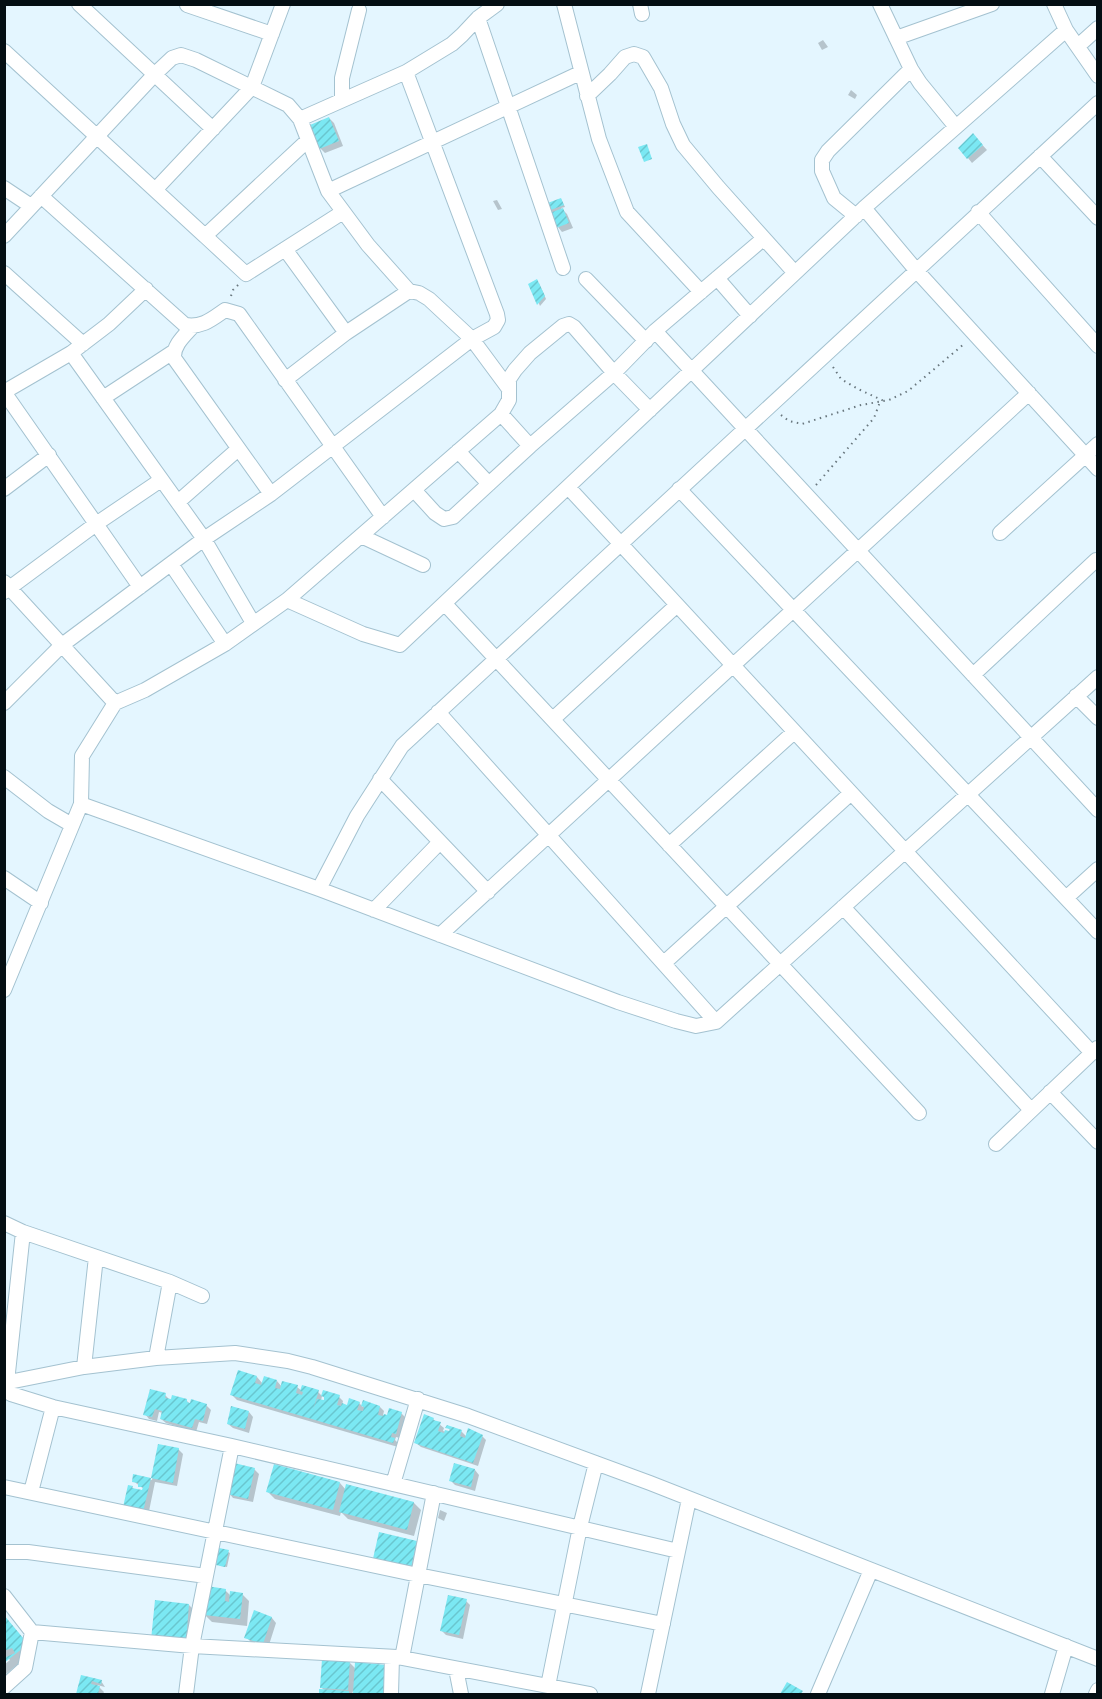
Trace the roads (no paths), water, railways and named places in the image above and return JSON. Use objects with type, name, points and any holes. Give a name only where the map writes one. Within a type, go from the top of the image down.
[{"type":"street","points":[[79,4],[213,129]]},
{"type":"street","points":[[155,190],[252,87],[283,4]]},
{"type":"street","points":[[300,119],[406,72],[452,44],[478,18],[497,4]]},
{"type":"street","points":[[564,4],[580,73],[599,139],[627,212],[701,292]]},
{"type":"street","points":[[880,4],[911,69],[956,127]]},
{"type":"street","points":[[896,38],[967,8],[992,4]]},
{"type":"street","points":[[1054,4],[1066,30],[1098,76]]},
{"type":"street","points":[[187,5],[272,34]]},
{"type":"street","points":[[342,100],[342,78],[359,10]]},
{"type":"street","points":[[478,18],[563,268]]},
{"type":"street","points":[[1078,46],[1098,28]]},
{"type":"street","points":[[287,600],[363,634],[400,645],[860,212],[1066,30]]},
{"type":"street","points":[[4,51],[246,274],[343,212]]},
{"type":"street","points":[[587,96],[625,57],[634,54],[643,57],[662,88],[683,145],[795,273]]},
{"type":"street","points":[[4,236],[154,74],[172,58],[181,55],[196,60],[288,105],[300,119],[328,191],[368,245],[409,291]]},
{"type":"street","points":[[911,69],[828,151],[822,160],[822,171],[834,198],[860,212],[1098,469]]},
{"type":"street","points":[[4,703],[62,645],[204,539],[271,494],[472,339],[494,327],[498,320],[497,314],[406,72]]},
{"type":"street","points":[[328,191],[580,73]]},
{"type":"street","points":[[320,889],[357,816],[402,746],[1098,103]]},
{"type":"street","points":[[205,236],[308,140]]},
{"type":"street","points":[[1040,156],[1098,218]]},
{"type":"street","points":[[4,188],[36,201],[147,289],[185,325],[205,323],[225,310],[239,314],[382,517]]},
{"type":"street","points":[[978,212],[1098,346]]},
{"type":"street","points":[[414,490],[435,513],[444,519],[449,519],[614,373],[650,336],[763,239]]},
{"type":"street","points":[[285,249],[346,333]]},
{"type":"street","points":[[4,273],[83,344]]},
{"type":"street","points":[[717,278],[750,316]]},
{"type":"street","points":[[586,279],[691,371],[1098,810]]},
{"type":"street","points":[[140,587],[5,392],[71,353],[109,324],[147,289]]},
{"type":"street","points":[[285,380],[346,333],[409,291],[419,292],[429,298],[472,339],[509,389]]},
{"type":"street","points":[[4,990],[81,804],[82,756],[115,703],[145,690],[225,644],[287,600],[501,414],[509,400],[509,379],[530,353],[563,326],[569,324],[574,327],[650,410]]},
{"type":"street","points":[[103,398],[173,352],[193,326]]},
{"type":"street","points":[[173,352],[174,358],[237,450],[271,494]]},
{"type":"street","points":[[71,353],[204,539],[253,623]]},
{"type":"street","points":[[440,935],[1029,393]]},
{"type":"street","points":[[501,414],[530,446]]},
{"type":"street","points":[[1000,533],[1098,444]]},
{"type":"street","points":[[178,502],[237,450]]},
{"type":"street","points":[[458,451],[489,484]]},
{"type":"street","points":[[4,489],[49,456]]},
{"type":"street","points":[[115,703],[6,587],[162,480]]},
{"type":"street","points":[[568,487],[905,851],[1095,1050],[996,1144]]},
{"type":"street","points":[[679,489],[1098,932]]},
{"type":"street","points":[[361,536],[423,565]]},
{"type":"street","points":[[973,675],[1096,560]]},
{"type":"street","points":[[171,564],[225,644]]},
{"type":"street","points":[[445,604],[919,1113]]},
{"type":"street","points":[[553,719],[677,605]]},
{"type":"street","points":[[81,804],[320,889],[607,998],[696,1026],[716,1022],[1098,676]]},
{"type":"street","points":[[1076,696],[1098,718]]},
{"type":"street","points":[[438,712],[716,1022]]},
{"type":"street","points":[[669,844],[794,732]]},
{"type":"street","points":[[4,777],[48,811],[72,825]]},
{"type":"street","points":[[380,779],[488,892]]},
{"type":"street","points":[[663,963],[851,793]]},
{"type":"street","points":[[374,910],[440,842]]},
{"type":"street","points":[[1066,898],[1098,869]]},
{"type":"street","points":[[4,878],[41,903]]},
{"type":"street","points":[[843,907],[1031,1110]]},
{"type":"street","points":[[1050,1092],[1098,1142]]},
{"type":"street","points":[[4,1223],[23,1232],[170,1282],[202,1296]]},
{"type":"street","points":[[23,1232],[6,1383],[11,1394],[53,1407],[232,1446],[678,1551]]},
{"type":"street","points":[[84,1367],[96,1257]]},
{"type":"street","points":[[156,1358],[170,1282]]},
{"type":"street","points":[[6,1383],[84,1367],[156,1358],[235,1353],[312,1366],[418,1399],[596,1463],[1098,1659]]},
{"type":"street","points":[[393,1484],[418,1399]]},
{"type":"street","points":[[31,1492],[53,1407]]},
{"type":"street","points":[[186,1695],[192,1646],[232,1446]]},
{"type":"street","points":[[548,1686],[580,1527],[596,1463]]},
{"type":"street","points":[[4,1487],[418,1575],[663,1624]]},
{"type":"street","points":[[391,1695],[397,1658],[418,1575],[434,1493]]},
{"type":"street","points":[[648,1695],[689,1499]]},
{"type":"street","points":[[4,1552],[28,1552],[206,1576]]},
{"type":"street","points":[[818,1695],[872,1570]]},
{"type":"street","points":[[4,1596],[32,1632],[192,1646],[397,1658],[590,1695]]},
{"type":"street","points":[[4,1687],[25,1668],[32,1632]]},
{"type":"street","points":[[1052,1695],[1066,1646]]},
{"type":"street","points":[[456,1669],[461,1695]]},
{"type":"street","points":[[1096,1695],[1098,1690]]}]
